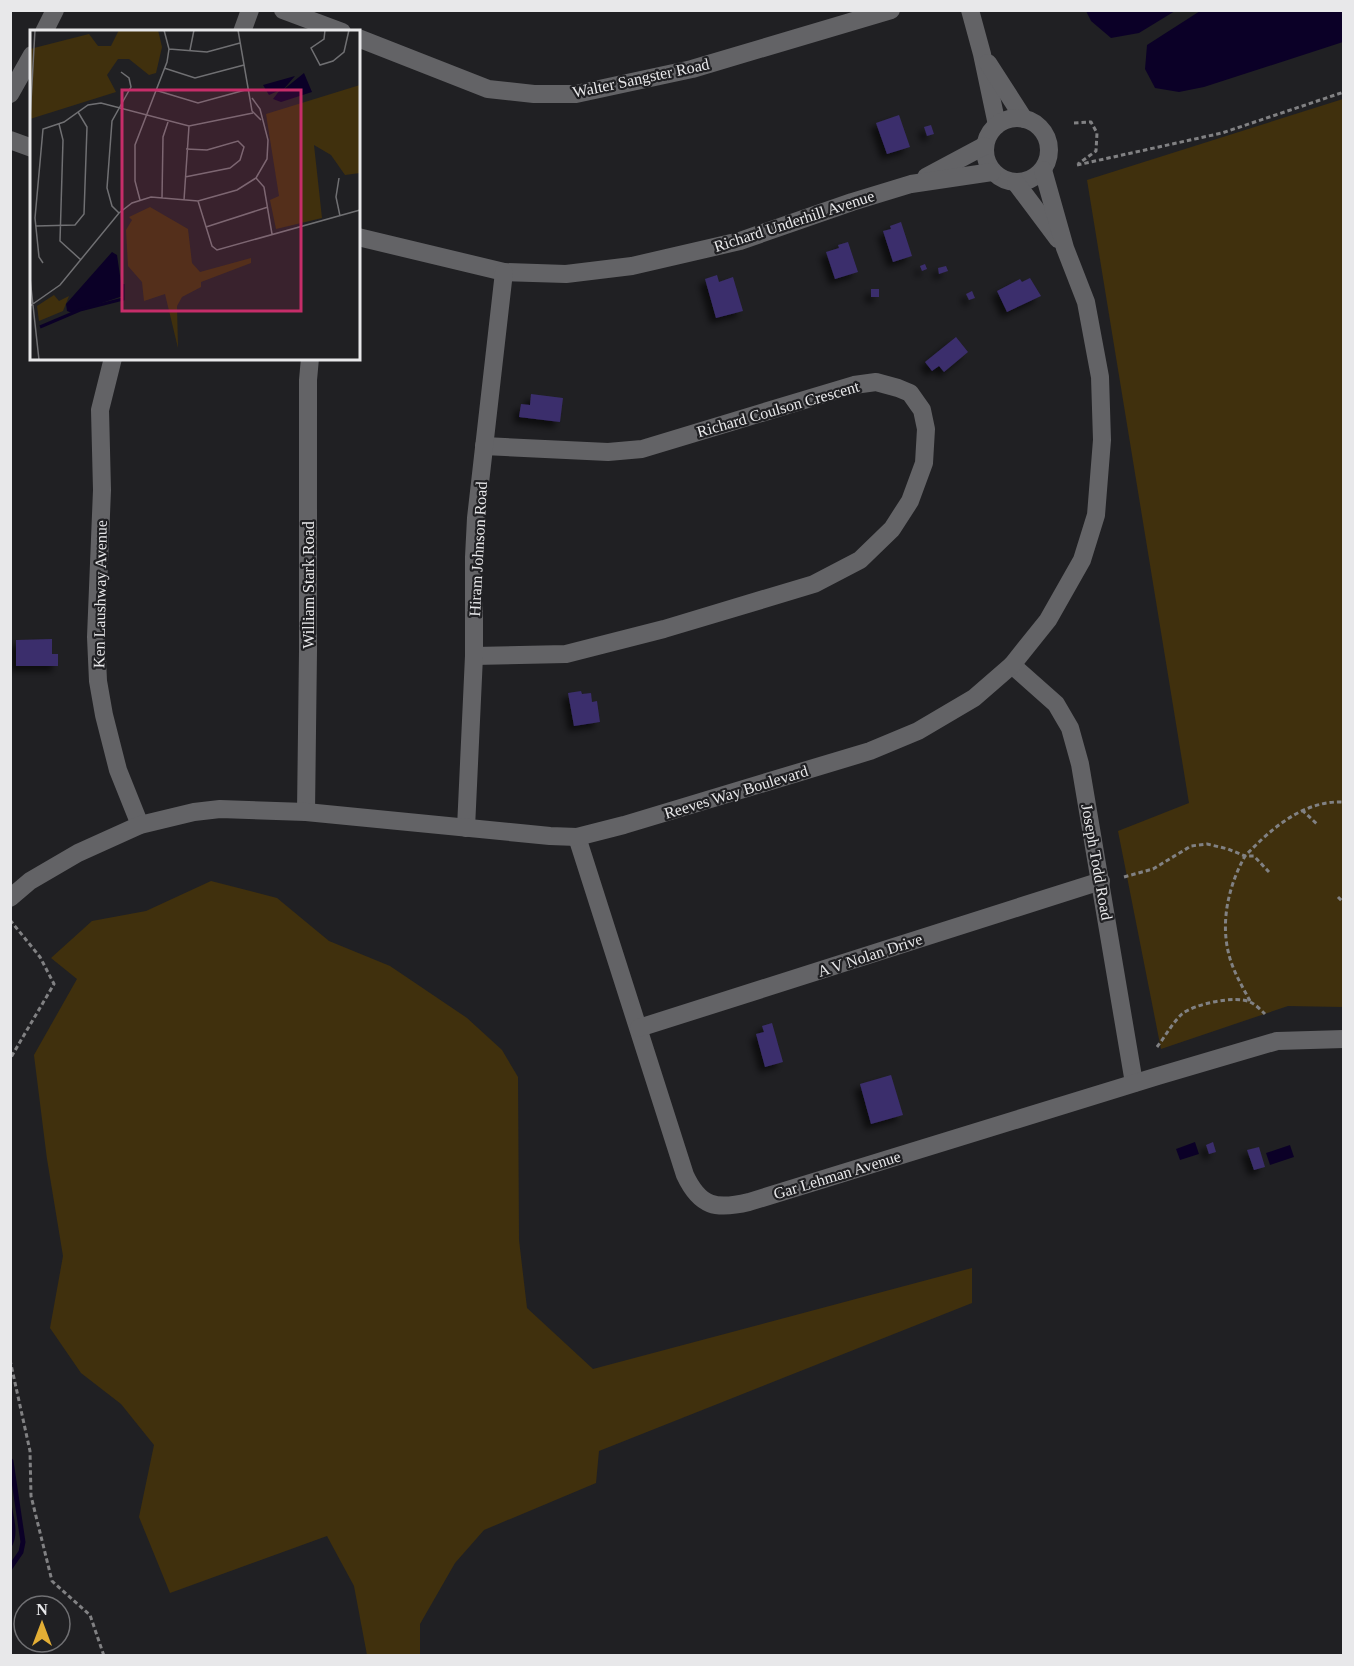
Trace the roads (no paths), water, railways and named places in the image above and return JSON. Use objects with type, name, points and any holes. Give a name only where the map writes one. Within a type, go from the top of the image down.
[{"type":"street","points":[[45,30],[55,10]]},
{"type":"street","points":[[243,30],[250,10]]},
{"type":"street","points":[[283,10],[337,30]]},
{"type":"street","name":"Walter Sangster Road","points":[[360,39],[488,89],[534,94],[576,94],[692,69],[891,10]]},
{"type":"street","points":[[970,10],[997,125]]},
{"type":"street","points":[[982,54],[1024,119]]},
{"type":"street","points":[[10,94],[30,59]]},
{"type":"street","points":[[1014,118],[1024,119],[1034,123],[1042,130],[1047,139],[1048,160],[1043,170],[1035,177],[1016,183],[999,178],[992,172],[984,155],[984,146],[991,131],[997,125],[1014,118]]},
{"type":"street","points":[[10,140],[30,147]]},
{"type":"street","name":"Richard Underhill Avenue","points":[[911,184],[984,146]]},
{"type":"street","name":"Reeves Way Boulevard","points":[[10,898],[30,881],[78,853],[140,825],[194,812],[220,809],[306,812],[578,837],[870,751],[918,731],[974,698],[1012,665],[1048,620],[1082,560],[1096,515],[1102,440],[1100,377],[1086,302],[1065,248],[1043,170]]},
{"type":"street","name":"Richard Underhill Avenue","points":[[360,237],[504,272],[566,274],[632,266],[740,241],[911,184],[992,172]]},
{"type":"street","name":"Reeves Way Boulevard","points":[[1016,183],[1065,248]]},
{"type":"street","name":"Hiram Johnson Road","points":[[466,828],[474,656],[475,537],[504,272]]},
{"type":"street","name":"Ken Laushway Avenue","points":[[112,360],[100,410],[102,490],[96,637],[98,681],[118,770],[140,825]]},
{"type":"street","name":"William Stark Road","points":[[306,812],[310,360]]},
{"type":"street","name":"Richard Coulson Crescent","points":[[474,656],[566,654],[664,629],[814,584],[860,560],[892,529],[910,501],[924,463],[926,429],[922,410],[910,393],[876,382],[854,385],[642,449],[608,452],[484,446]]},
{"type":"street","name":"Joseph Todd Road","points":[[1012,665],[1056,704],[1070,728],[1080,764],[1134,1083]]},
{"type":"street","name":"Gar Lehman Avenue","points":[[578,837],[685,1175],[698,1196],[716,1206],[749,1202],[1277,1041],[1344,1039]]},
{"type":"street","name":"A V Nolan Drive","points":[[639,1028],[1101,881]]},
{"type":"waterway","points":[[10,1568],[21,1552],[23,1542],[11,1461]]}]
